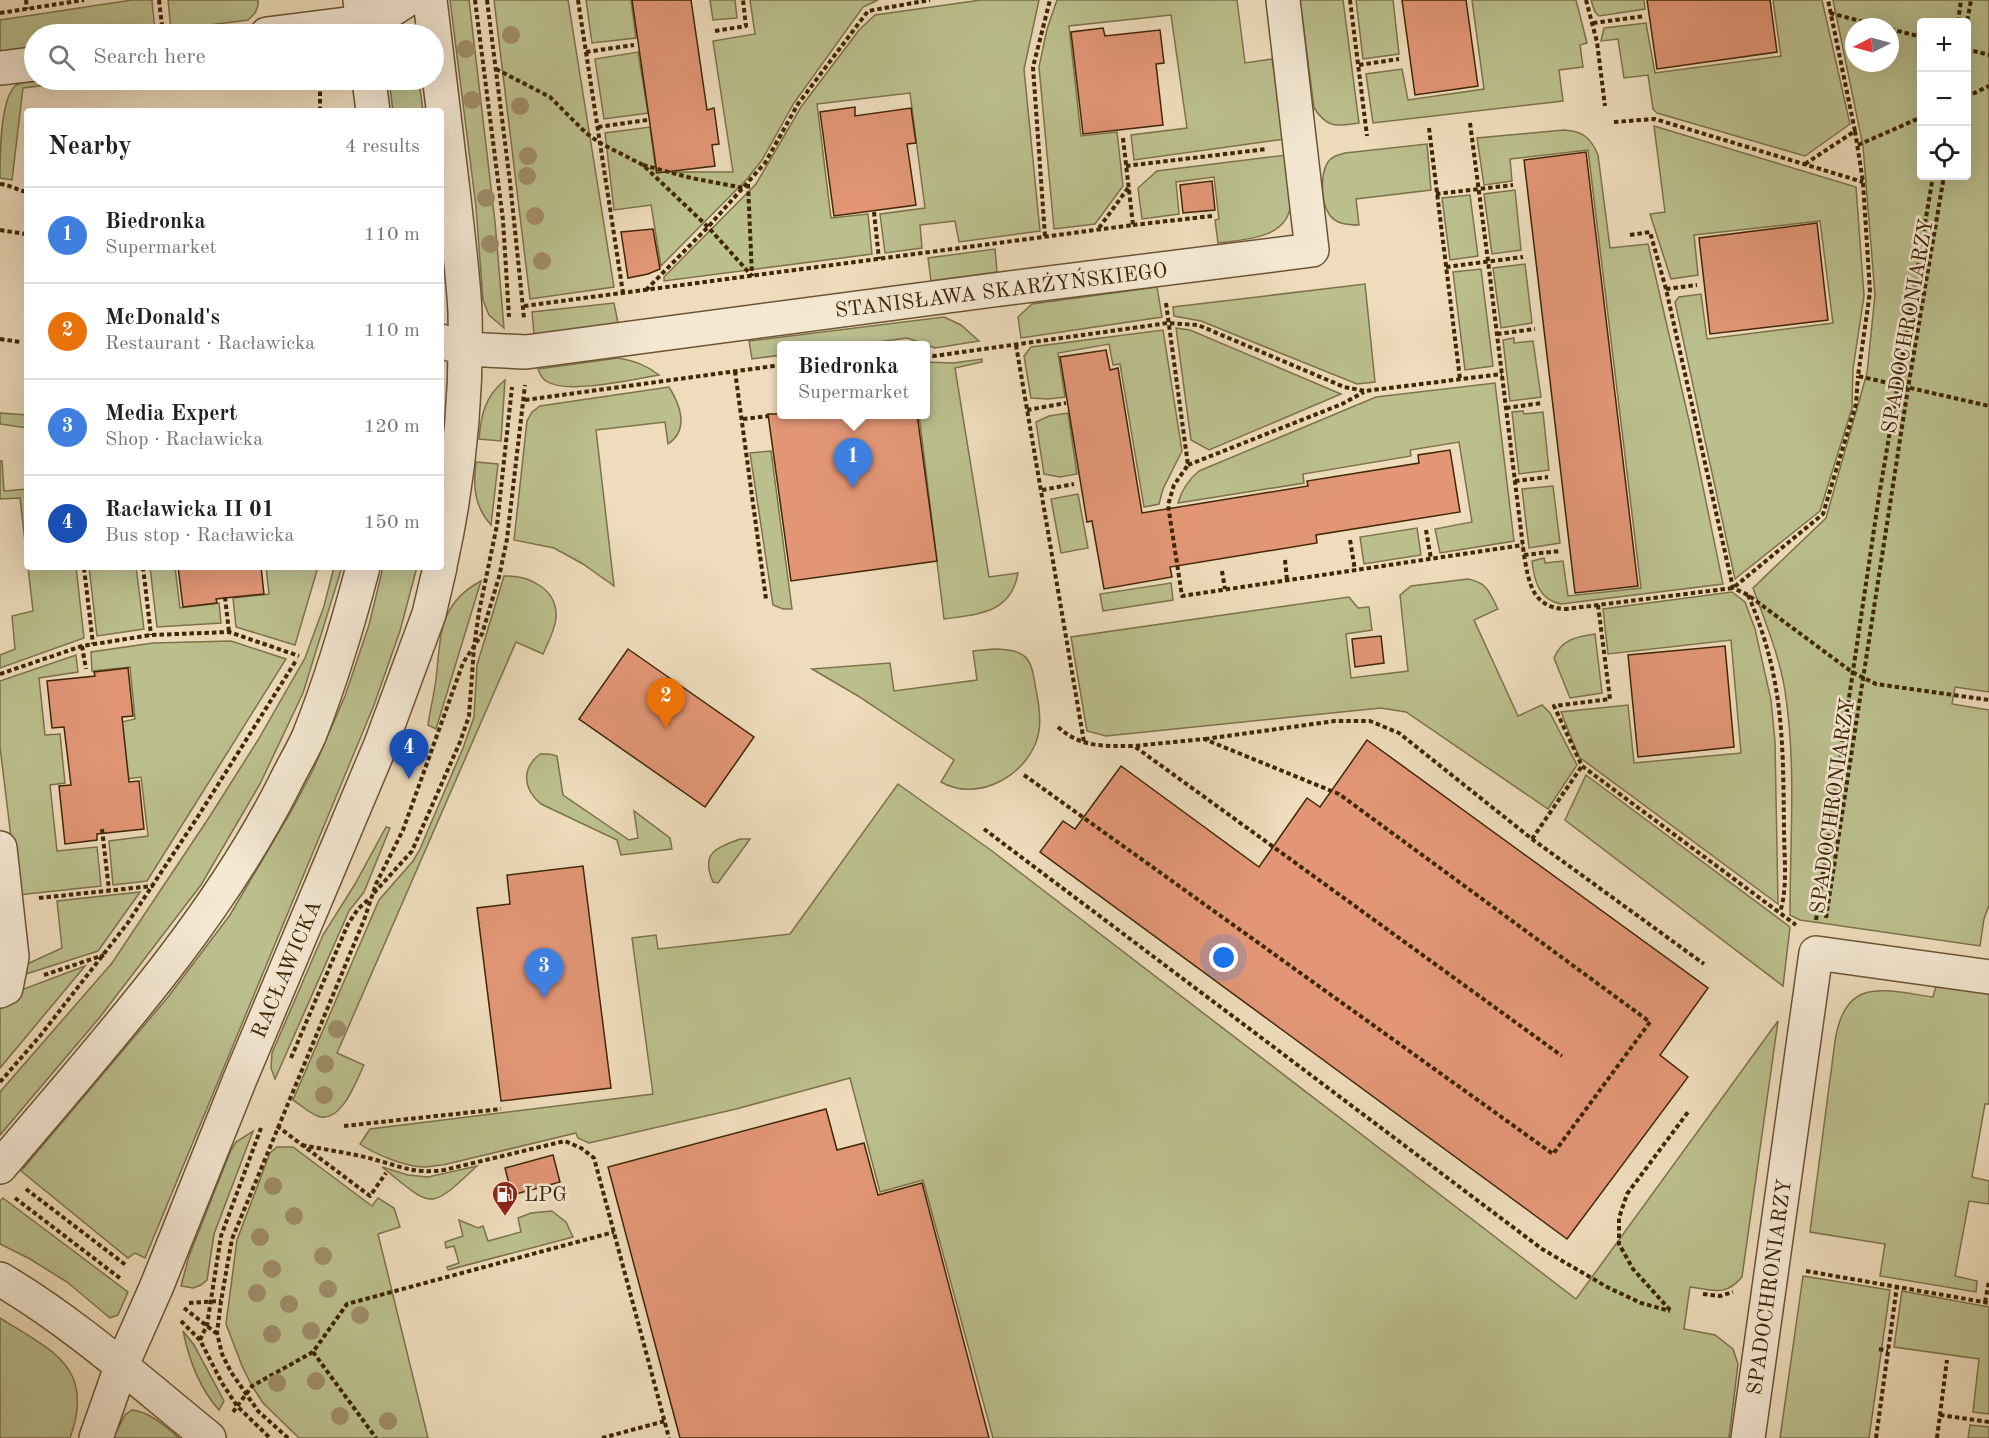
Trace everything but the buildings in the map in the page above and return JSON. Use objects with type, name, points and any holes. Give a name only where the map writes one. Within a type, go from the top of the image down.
[{"type":"street","points":[[330,24],[362,19],[390,11],[407,0]]},
{"type":"street","points":[[430,0],[433,24]]},
{"type":"street","name":"STANISŁAWA SKARŻYŃSKIEGO","points":[[453,345],[526,352],[1312,250],[1283,0]]},
{"type":"street","points":[[0,68],[24,65]]},
{"type":"street","points":[[370,90],[373,108]]},
{"type":"street","points":[[441,90],[443,108]]},
{"type":"street","points":[[444,116],[462,266],[453,345],[463,401],[455,490],[444,546]]},
{"type":"street","points":[[12,1177],[169,965],[241,863],[268,817],[308,737],[341,650],[362,570]]},
{"type":"street","name":"RACŁAWICKA","points":[[96,1438],[122,1367],[381,744],[429,614],[439,570]]},
{"type":"street","points":[[0,848],[12,957],[3,989]]},
{"type":"street","points":[[1816,953],[1989,977]]},
{"type":"street","name":"SPADOCHRONIARZY","points":[[1748,1438],[1816,953]]},
{"type":"street","points":[[0,1279],[43,1306],[209,1438]]},
{"type":"path","points":[[26,0],[27,9]]},
{"type":"path","points":[[0,14],[84,0]]},
{"type":"path","points":[[159,0],[161,24]]},
{"type":"path","points":[[288,1438],[258,1411],[245,1395],[226,1363],[217,1333],[232,1239],[364,920],[376,884],[402,830],[463,663],[482,634],[504,558],[525,400],[526,352],[524,306],[487,0]]},
{"type":"path","points":[[578,0],[622,293]]},
{"type":"path","points":[[715,31],[746,26],[742,0]]},
{"type":"path","points":[[889,0],[889,6]]},
{"type":"path","points":[[889,6],[894,0]]},
{"type":"path","points":[[645,290],[745,188],[765,163],[798,104],[868,11],[930,0]]},
{"type":"path","points":[[1044,236],[1033,66],[1050,0]]},
{"type":"path","points":[[1350,0],[1367,136]]},
{"type":"path","points":[[1586,0],[1593,23],[1605,106]]},
{"type":"path","points":[[1733,588],[1823,514],[1856,404],[1869,292],[1863,182],[1858,145],[1828,0]]},
{"type":"path","points":[[1959,18],[1961,0]]},
{"type":"path","points":[[1968,18],[1971,0]]},
{"type":"path","points":[[1830,13],[1849,18]]},
{"type":"path","points":[[1593,23],[1644,16]]},
{"type":"path","points":[[1899,31],[1917,36]]},
{"type":"path","points":[[586,52],[634,45]]},
{"type":"path","points":[[1971,50],[1989,55]]},
{"type":"path","points":[[1359,65],[1399,59]]},
{"type":"path","points":[[496,69],[550,97],[586,133],[600,143],[643,165],[691,178],[745,188]]},
{"type":"path","points":[[1971,95],[1989,86]]},
{"type":"path","points":[[320,90],[320,108]]},
{"type":"path","points":[[1614,122],[1655,119],[1863,182]]},
{"type":"path","points":[[1858,145],[1917,119]]},
{"type":"path","points":[[598,127],[646,120]]},
{"type":"path","points":[[1470,123],[1522,545],[1528,578],[1539,599],[1547,606],[1566,609],[1733,588],[1748,595],[1862,678],[1876,684],[1989,700]]},
{"type":"path","points":[[1429,128],[1460,379]]},
{"type":"path","points":[[1805,164],[1855,131]]},
{"type":"path","points":[[1123,138],[1133,225]]},
{"type":"path","points":[[1126,166],[1300,145]]},
{"type":"path","points":[[643,165],[708,227],[752,277]]},
{"type":"path","name":"SPADOCHRONIARZY","points":[[1816,953],[1814,929],[1852,672],[1896,385],[1932,180]]},
{"type":"path","points":[[1826,919],[1908,388],[1943,180]]},
{"type":"path","points":[[748,183],[752,277]]},
{"type":"path","points":[[0,184],[11,185],[24,192]]},
{"type":"path","points":[[1436,194],[1514,185]]},
{"type":"path","points":[[1099,229],[1128,188]]},
{"type":"path","points":[[874,212],[879,259]]},
{"type":"path","points":[[524,306],[1044,236],[1212,216]]},
{"type":"path","points":[[0,230],[24,234]]},
{"type":"path","points":[[1630,235],[1650,232],[1666,289],[1733,588]]},
{"type":"path","points":[[1446,267],[1523,257]]},
{"type":"path","points":[[1161,269],[1188,465]]},
{"type":"path","points":[[1666,289],[1697,285]]},
{"type":"path","points":[[930,355],[1168,323],[1198,325],[1344,387],[1365,391],[1502,374]]},
{"type":"path","points":[[1497,334],[1535,329]]},
{"type":"path","points":[[0,339],[20,342]]},
{"type":"path","points":[[1016,345],[1084,742]]},
{"type":"path","points":[[525,400],[777,366]]},
{"type":"path","points":[[735,371],[766,599]]},
{"type":"path","points":[[1858,376],[1989,406]]},
{"type":"path","points":[[1365,391],[1342,404],[1188,465],[1174,485],[1168,506],[1182,596],[1522,545]]},
{"type":"path","points":[[1027,410],[1066,403]]},
{"type":"path","points":[[1506,408],[1542,403]]},
{"type":"path","points":[[743,419],[769,416]]},
{"type":"path","points":[[1515,480],[1548,477]]},
{"type":"path","points":[[1042,490],[1074,484]]},
{"type":"path","points":[[1426,530],[1431,559]]},
{"type":"path","points":[[1350,540],[1355,570]]},
{"type":"path","points":[[1524,555],[1560,551]]},
{"type":"path","points":[[1285,560],[1287,580]]},
{"type":"path","points":[[84,570],[93,644]]},
{"type":"path","points":[[143,570],[151,635]]},
{"type":"path","points":[[1222,571],[1225,589]]},
{"type":"path","points":[[1748,595],[1760,623],[1778,690],[1782,730],[1784,856],[1783,904],[1780,912]]},
{"type":"path","points":[[225,597],[229,632]]},
{"type":"path","points":[[1598,605],[1610,699],[1554,706],[1582,766],[1796,926]]},
{"type":"path","points":[[0,674],[82,646],[151,635],[229,632],[299,656]]},
{"type":"path","points":[[82,646],[86,669]]},
{"type":"path","points":[[0,1082],[104,955],[153,886],[303,647]]},
{"type":"path","points":[[1058,728],[1069,737],[1093,745],[1134,746],[1335,721],[1370,721],[1399,733],[1532,839],[1704,964]]},
{"type":"path","points":[[1024,775],[1553,1154],[1650,1022],[1339,794],[1204,739]]},
{"type":"path","points":[[1134,746],[1562,1056]]},
{"type":"path","points":[[1532,839],[1582,766]]},
{"type":"path","points":[[102,829],[108,890]]},
{"type":"path","points":[[984,829],[1542,1249],[1624,1295],[1641,1303],[1670,1311],[1633,1269],[1619,1244],[1619,1218],[1627,1194],[1688,1112]]},
{"type":"path","points":[[6,901],[153,886]]},
{"type":"path","points":[[3,989],[104,955]]},
{"type":"path","points":[[344,1126],[501,1109]]},
{"type":"path","points":[[277,1126],[370,1196],[386,1173]]},
{"type":"path","points":[[302,1145],[424,1173],[565,1141],[581,1148],[594,1158],[669,1438]]},
{"type":"path","points":[[12,1177],[156,1288]]},
{"type":"path","points":[[245,1395],[252,1386],[313,1352],[347,1304],[614,1232]]},
{"type":"path","points":[[1805,1270],[1987,1302],[1989,1281]]},
{"type":"path","points":[[1876,1438],[1896,1286]]},
{"type":"path","points":[[1703,1294],[1720,1296],[1740,1288]]},
{"type":"path","points":[[217,1333],[179,1303],[221,1301]]},
{"type":"path","points":[[1879,1349],[1888,1351]]},
{"type":"path","points":[[313,1352],[376,1438]]},
{"type":"path","points":[[1937,1438],[1947,1360]]},
{"type":"path","points":[[1940,1415],[1989,1422]]},
{"type":"path","points":[[603,1438],[665,1421]]},
{"type":"green space","points":[[132,0],[152,0],[154,24],[24,24],[24,48],[0,52],[0,20]]},
{"type":"green space","points":[[168,0],[258,0],[256,11],[248,20],[217,24],[170,24]]},
{"type":"green space","points":[[450,0],[469,0],[495,222],[504,328],[489,315],[483,300],[476,207]]},
{"type":"green space","points":[[494,0],[568,0],[614,287],[530,299]]},
{"type":"green space","points":[[586,0],[631,0],[636,38],[592,43]]},
{"type":"green space","points":[[710,0],[735,0],[737,18],[713,20]]},
{"type":"green space","points":[[750,0],[878,0],[863,7],[794,103],[762,160],[747,179],[661,266],[651,205],[614,210],[605,133],[650,127],[656,172],[733,172],[713,41],[755,34]]},
{"type":"green space","points":[[981,0],[1039,0],[1024,69],[1040,231],[959,242],[955,221],[920,225],[922,248],[885,253],[880,214],[925,208],[910,93],[817,104],[831,218],[868,214],[872,254],[664,281],[664,277],[756,184],[801,107],[859,30],[875,15]]},
{"type":"green space","points":[[1057,0],[1237,0],[1245,63],[1272,59],[1285,139],[1134,160],[1131,135],[1187,128],[1171,15],[1069,26],[1081,136],[1117,132],[1123,186],[1095,224],[1054,229],[1039,67],[1047,29]]},
{"type":"green space","points":[[1300,0],[1343,0],[1359,123],[1344,125],[1328,123],[1314,108]]},
{"type":"green space","points":[[1356,0],[1393,0],[1399,54],[1363,59]]},
{"type":"green space","points":[[1472,0],[1576,0],[1587,43],[1580,45],[1583,67],[1559,70],[1563,101],[1373,123],[1366,74],[1402,69],[1408,100],[1484,89]]},
{"type":"green space","points":[[1591,0],[1644,0],[1645,9],[1599,16]]},
{"type":"green space","points":[[1773,0],[1822,0],[1850,124],[1805,156],[1657,113],[1653,109],[1648,75],[1624,78],[1618,39],[1601,41],[1604,28],[1646,23],[1655,73],[1781,56]]},
{"type":"green space","points":[[1833,0],[1989,0],[1989,692],[1955,687],[1952,704],[1989,710],[1989,905],[1984,919],[1980,946],[1800,920],[1790,915],[1792,779],[1786,698],[1781,669],[1753,588],[1826,518],[1867,373],[1875,295],[1863,146],[1848,72],[1899,72],[1899,18],[1845,18],[1845,58]]},
{"type":"green space","points":[[638,52],[648,113],[604,119],[595,59]]},
{"type":"green space","points":[[24,82],[24,88],[12,180],[0,178],[2,129],[6,103],[15,86]]},
{"type":"green space","points":[[390,90],[420,90],[423,108],[393,108]]},
{"type":"green space","points":[[1654,126],[1856,187],[1864,296],[1853,369],[1852,408],[1820,511],[1735,579],[1675,302],[1679,297],[1701,294],[1707,339],[1833,323],[1820,221],[1694,235],[1698,275],[1671,279],[1650,214],[1665,212]]},
{"type":"green space","points":[[1564,130],[1586,137],[1598,155],[1610,248],[1648,244],[1691,429],[1723,584],[1561,604],[1547,598],[1536,582],[1532,561],[1544,558],[1545,563],[1563,561],[1568,596],[1641,588],[1588,150],[1510,159],[1512,181],[1484,185],[1477,138]]},
{"type":"green space","points":[[1427,144],[1431,190],[1356,199],[1359,225],[1338,222],[1329,214],[1324,202],[1323,181],[1325,167],[1331,158],[1345,153]]},
{"type":"green space","points":[[1287,155],[1291,190],[1288,214],[1283,223],[1264,235],[1218,243],[1215,220],[1219,219],[1214,177],[1176,182],[1179,214],[1142,219],[1138,188],[1157,171]]},
{"type":"green space","points":[[1515,190],[1521,250],[1492,254],[1484,194]]},
{"type":"green space","points":[[1470,195],[1478,256],[1450,260],[1442,198]]},
{"type":"green space","points":[[995,249],[997,272],[931,281],[928,258]]},
{"type":"green space","points":[[1525,264],[1532,323],[1501,328],[1493,268]]},
{"type":"green space","points":[[1481,269],[1493,366],[1465,370],[1453,272]]},
{"type":"green space","points":[[1365,284],[1375,382],[1357,384],[1201,321],[1174,316],[1173,307]]},
{"type":"green space","points":[[1157,287],[1162,317],[1021,338],[1018,317],[1032,304]]},
{"type":"green space","points":[[614,303],[618,323],[534,334],[532,312]]},
{"type":"green space","points":[[944,317],[961,325],[979,341],[935,348],[930,346],[930,341],[915,341],[907,338],[885,341],[777,341],[777,356],[752,359],[749,341]]},
{"type":"green space","points":[[1176,328],[1190,330],[1341,394],[1209,450],[1191,440]]},
{"type":"green space","points":[[1163,330],[1182,451],[1163,489],[1159,504],[1144,507],[1120,364],[1113,365],[1109,344],[1058,353],[1065,397],[1031,398],[1024,356],[1031,347]]},
{"type":"green space","points":[[1514,338],[1514,343],[1533,341],[1541,397],[1510,401],[1503,340]]},
{"type":"green space","points":[[618,358],[640,364],[659,375],[601,385],[569,387],[546,381],[538,369]]},
{"type":"green space","points":[[982,359],[982,362],[955,368],[989,577],[1018,573],[1008,597],[991,610],[944,619],[919,419],[930,419],[930,362],[953,363]]},
{"type":"green space","points":[[505,380],[501,441],[479,439],[485,406],[498,386]]},
{"type":"green space","points":[[1495,383],[1514,541],[1440,553],[1435,529],[1472,522],[1459,442],[1410,450],[1411,456],[1303,474],[1304,483],[1178,503],[1186,485],[1199,471],[1376,397]]},
{"type":"green space","points":[[669,387],[677,402],[681,425],[675,438],[668,444],[665,422],[596,430],[614,586],[583,564],[554,548],[514,540],[527,421],[532,412],[540,406]]},
{"type":"green space","points":[[1523,411],[1524,414],[1543,412],[1549,470],[1519,474],[1512,412]]},
{"type":"green space","points":[[0,413],[24,415],[24,428],[0,424]]},
{"type":"green space","points":[[1068,413],[1077,474],[1060,477],[1044,474],[1036,422],[1049,416]]},
{"type":"green space","points":[[771,451],[792,609],[783,609],[773,605],[750,453]]},
{"type":"green space","points":[[0,461],[2,461],[4,491],[24,489],[24,533],[20,498],[0,499]]},
{"type":"green space","points":[[476,462],[498,464],[491,525],[481,511],[476,495]]},
{"type":"green space","points":[[1553,486],[1560,543],[1529,548],[1522,489]]},
{"type":"green space","points":[[1078,494],[1088,548],[1061,553],[1051,499]]},
{"type":"green space","points":[[1417,528],[1421,555],[1364,564],[1360,537]]},
{"type":"green space","points":[[28,570],[76,570],[84,638],[0,668],[0,655],[15,649],[12,616],[33,611]]},
{"type":"green space","points":[[89,570],[136,570],[144,629],[97,636]]},
{"type":"green space","points":[[150,570],[175,570],[180,608],[219,603],[221,623],[157,627]]},
{"type":"green space","points":[[266,570],[317,570],[295,645],[236,627],[233,598],[269,594]]},
{"type":"green space","points":[[333,570],[341,570],[303,693],[260,784],[201,885],[100,1017],[0,1135],[0,1092],[112,963],[210,816],[258,740],[305,658],[324,606]]},
{"type":"green space","points":[[382,570],[416,570],[400,631],[374,705],[145,1258],[135,1253],[128,1258],[21,1171],[168,997],[230,915],[313,770],[345,696],[369,625]]},
{"type":"green space","points":[[504,576],[532,581],[547,592],[555,608],[556,618],[553,631],[543,654],[516,642],[337,1053],[364,1065],[342,1106],[329,1116],[318,1116],[293,1100],[379,900],[413,861],[420,849],[463,748],[474,717],[477,665]]},
{"type":"green space","points":[[1468,579],[1484,586],[1498,609],[1474,620],[1518,716],[1542,705],[1550,713],[1577,765],[1548,809],[1406,712],[1381,708],[1106,736],[1087,731],[1071,637],[1349,597],[1358,608],[1369,607],[1372,630],[1346,634],[1351,678],[1408,671],[1400,595],[1411,586]]},
{"type":"green space","points":[[481,581],[436,729],[428,725],[444,623],[457,600]]},
{"type":"green space","points":[[1171,583],[1173,600],[1103,611],[1100,594]]},
{"type":"green space","points":[[1732,592],[1745,602],[1755,629],[1771,700],[1775,742],[1778,904],[1579,757],[1561,712],[1628,705],[1634,763],[1741,753],[1731,640],[1608,654],[1603,609]]},
{"type":"green space","points":[[1595,634],[1602,693],[1570,698],[1554,658],[1565,643]]},
{"type":"green space","points":[[231,641],[286,659],[147,881],[113,885],[109,841],[148,836],[141,777],[127,779],[121,722],[135,719],[130,667],[92,671],[91,652],[153,643]]},
{"type":"green space","points":[[994,649],[1015,651],[1030,663],[1039,705],[1039,731],[1026,760],[1015,771],[987,787],[971,789],[956,788],[941,782],[954,760],[858,696],[812,669],[890,663],[894,691],[977,680],[973,651]]},
{"type":"green space","points":[[76,655],[78,672],[39,678],[45,735],[60,734],[65,783],[50,785],[57,851],[97,847],[101,886],[18,895],[0,747],[0,681]]},
{"type":"green space","points":[[540,754],[557,756],[563,795],[629,840],[638,838],[634,811],[670,838],[672,849],[621,855],[617,840],[541,804],[531,792],[527,779],[530,766]]},
{"type":"green space","points":[[1586,775],[1790,927],[1783,986],[1565,820]]},
{"type":"green space","points":[[898,784],[992,851],[1576,1299],[1778,1021],[1742,1277],[1730,1287],[1719,1291],[1690,1287],[1684,1329],[1715,1335],[1733,1349],[1738,1364],[1729,1438],[993,1438],[923,1180],[880,1192],[850,1078],[736,1109],[589,1143],[578,1138],[576,1133],[443,1165],[424,1167],[408,1165],[382,1156],[360,1144],[370,1129],[653,1094],[632,938],[656,935],[658,949],[790,934]]},
{"type":"green space","points":[[386,827],[390,828],[364,892],[349,911],[275,1079],[271,1068],[272,1053],[323,935],[355,884]]},
{"type":"green space","points":[[740,839],[750,839],[718,883],[713,882],[708,864],[713,853],[724,845]]},
{"type":"green space","points":[[140,892],[98,951],[26,974],[25,965],[62,948],[57,901]]},
{"type":"green space","points":[[85,966],[0,1068],[0,998]]},
{"type":"green space","points":[[1936,986],[1989,993],[1989,1104],[1985,1104],[1972,1177],[1989,1181],[1989,1204],[1969,1201],[1955,1276],[1977,1281],[1976,1292],[1880,1276],[1885,1244],[1810,1232],[1835,1041],[1840,1020],[1848,1006],[1857,997],[1869,992],[1898,992],[1933,997]]},
{"type":"green space","points":[[253,1131],[214,1234],[207,1280],[193,1288],[181,1286],[189,1256],[231,1150],[236,1142]]},
{"type":"green space","points":[[277,1147],[293,1147],[372,1206],[378,1198],[394,1208],[400,1227],[378,1234],[428,1438],[299,1438],[263,1403],[252,1386],[226,1324],[237,1240],[270,1153]]},
{"type":"green space","points":[[477,1166],[449,1191],[430,1199],[411,1191],[382,1167],[408,1175],[428,1177]]},
{"type":"green space","points":[[3,1198],[128,1292],[118,1315],[110,1318],[67,1282],[0,1244],[0,1201]]},
{"type":"green space","points":[[552,1211],[566,1222],[573,1237],[448,1270],[447,1267],[459,1263],[454,1246],[446,1248],[445,1242],[463,1236],[459,1220],[478,1228],[483,1226],[488,1241],[521,1232],[518,1218],[531,1213]]},
{"type":"green space","points":[[1803,1276],[1890,1290],[1869,1438],[1780,1438]]},
{"type":"green space","points":[[1902,1291],[1989,1307],[1989,1414],[1973,1412],[1979,1359],[1894,1347]]},
{"type":"green space","points":[[0,1318],[52,1352],[73,1378],[77,1394],[77,1414],[70,1438],[0,1438]]},
{"type":"green space","points":[[183,1331],[194,1345],[224,1401],[219,1410],[196,1373]]},
{"type":"green space","points":[[132,1410],[139,1411],[163,1424],[179,1438],[113,1438],[125,1415]]},
{"type":"green space","points":[[1970,1425],[1989,1427],[1989,1438],[1968,1438]]},
{"type":"place","name":"Biedronka","points":[[853,488]]},
{"type":"place","name":"McDonald's","points":[[666,728]]},
{"type":"place","name":"Racławicka II 01","points":[[409,779]]},
{"type":"place","name":"Media Expert","points":[[544,998]]},
{"type":"place","name":"LPG","points":[[505,1217]]}]
